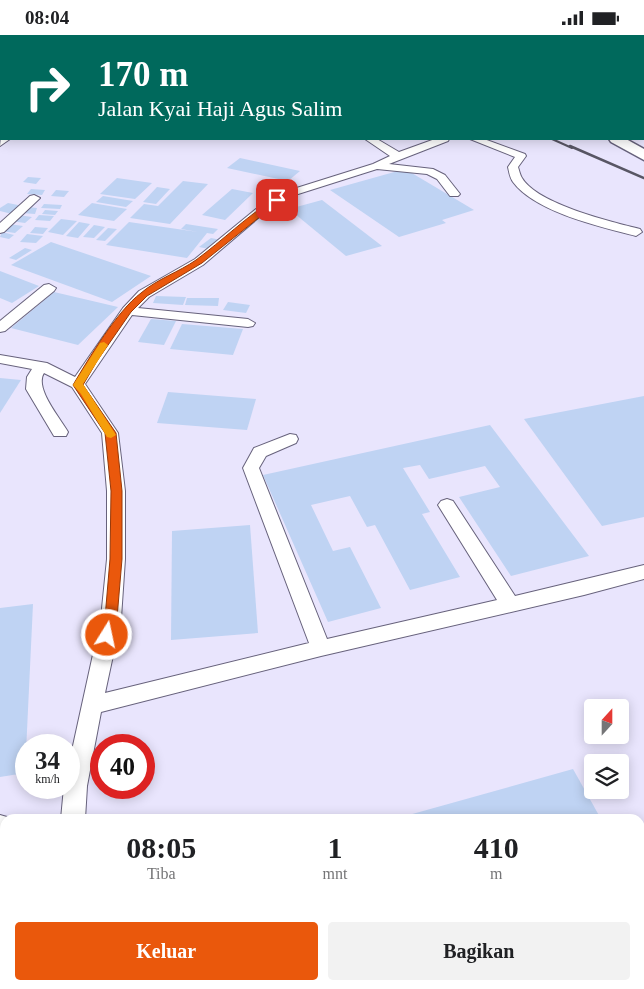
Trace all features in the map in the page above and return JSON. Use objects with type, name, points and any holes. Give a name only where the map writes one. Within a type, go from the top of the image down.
[{"type":"highway","points":[[618,140],[644,155]]},
{"type":"street","points":[[372,140],[398,156]]},
{"type":"street","points":[[78,385],[92,361],[128,311],[144,294],[199,262],[260,211],[292,193],[377,167],[435,140]]},
{"type":"street","points":[[477,140],[521,156],[512,167],[517,179],[528,191],[549,205],[636,232]]},
{"type":"street","points":[[377,167],[414,168],[429,171],[442,177],[454,194]]},
{"type":"street","points":[[0,229],[34,198]]},
{"type":"street","points":[[0,328],[49,288]]},
{"type":"street","points":[[128,311],[248,323]]},
{"type":"street","points":[[1,354],[42,365],[78,385],[110,433],[116,491],[116,559],[111,618],[71,814]]},
{"type":"street","points":[[42,365],[34,377],[34,389],[60,432]]},
{"type":"street","points":[[290,439],[260,452],[251,468],[321,647]]},
{"type":"street","points":[[447,505],[510,605]]},
{"type":"street","points":[[92,705],[321,647],[510,605],[644,572]]},
{"type":"building","points":[[240,158],[300,171],[288,181],[227,168]]},
{"type":"building","points":[[405,169],[474,210],[442,220],[446,223],[399,237],[330,190]]},
{"type":"building","points":[[28,177],[41,178],[36,184],[23,182]]},
{"type":"building","points":[[117,178],[152,183],[135,199],[100,194]]},
{"type":"building","points":[[183,181],[208,184],[170,224],[130,218],[144,204],[158,206]]},
{"type":"building","points":[[157,187],[170,189],[156,204],[143,202]]},
{"type":"building","points":[[31,189],[45,190],[42,195],[27,194]]},
{"type":"building","points":[[232,189],[253,193],[225,220],[202,215]]},
{"type":"building","points":[[56,190],[69,191],[64,197],[51,196]]},
{"type":"building","points":[[103,196],[133,201],[126,207],[96,202]]},
{"type":"building","points":[[322,200],[382,246],[346,256],[289,209]]},
{"type":"building","points":[[8,203],[23,206],[12,214],[0,211],[0,208]]},
{"type":"building","points":[[92,203],[127,209],[114,221],[78,215]]},
{"type":"building","points":[[44,204],[62,205],[60,209],[41,208]]},
{"type":"building","points":[[28,207],[37,208],[35,214],[22,213]]},
{"type":"building","points":[[45,210],[58,211],[55,215],[42,214]]},
{"type":"building","points":[[18,215],[32,217],[25,223],[11,221]]},
{"type":"building","points":[[39,215],[54,216],[50,221],[35,220]]},
{"type":"building","points":[[61,219],[77,221],[63,235],[48,232]]},
{"type":"building","points":[[79,222],[90,224],[78,238],[66,236]]},
{"type":"building","points":[[129,222],[198,232],[181,229],[186,224],[218,229],[213,234],[207,233],[187,258],[106,245]]},
{"type":"building","points":[[9,224],[23,226],[15,233],[1,231]]},
{"type":"building","points":[[94,225],[105,227],[94,238],[83,237]]},
{"type":"building","points":[[35,227],[48,228],[43,234],[30,233]]},
{"type":"building","points":[[108,228],[117,229],[105,241],[96,240]]},
{"type":"building","points":[[2,232],[14,235],[9,239],[0,237]]},
{"type":"building","points":[[27,234],[43,236],[36,243],[20,242]]},
{"type":"building","points":[[211,238],[221,240],[209,249],[199,247]]},
{"type":"building","points":[[51,242],[151,276],[112,302],[11,265]]},
{"type":"building","points":[[25,248],[32,250],[16,260],[9,258]]},
{"type":"building","points":[[0,271],[39,286],[12,303],[0,298]]},
{"type":"building","points":[[54,292],[118,307],[78,345],[11,328]]},
{"type":"building","points":[[156,296],[186,297],[183,305],[153,303]]},
{"type":"building","points":[[187,298],[219,298],[218,306],[185,305]]},
{"type":"building","points":[[228,302],[250,305],[246,313],[223,310]]},
{"type":"building","points":[[151,319],[176,321],[164,345],[138,342]]},
{"type":"building","points":[[182,324],[243,329],[233,355],[170,349]]},
{"type":"building","points":[[0,378],[21,380],[0,413]]},
{"type":"building","points":[[168,392],[256,399],[247,430],[157,423]]},
{"type":"building","points":[[644,396],[644,517],[602,526],[524,419]]},
{"type":"building","points":[[490,425],[589,556],[511,576],[459,497],[500,487],[485,466],[429,479],[420,465],[403,468],[430,512],[422,514],[460,577],[410,590],[375,525],[367,527],[350,496],[311,505],[333,551],[350,547],[381,608],[328,622],[263,475]]},
{"type":"building","points":[[250,525],[258,633],[171,640],[172,531]]},
{"type":"building","points":[[33,604],[27,734],[15,734],[15,775],[0,777],[0,608]]},
{"type":"building","points":[[573,769],[584,789],[584,799],[590,799],[598,814],[412,814]]},
{"type":"railway","points":[[554,140],[572,148]]},
{"type":"railway","points":[[570,146],[644,178]]},
{"type":"slow traffic","points":[[104,345],[78,385],[111,435]]},
{"type":"route","points":[[107,635],[111,618],[116,559],[116,491],[110,433],[78,385],[92,361],[128,311],[144,294],[199,262],[260,211],[277,200]]}]
